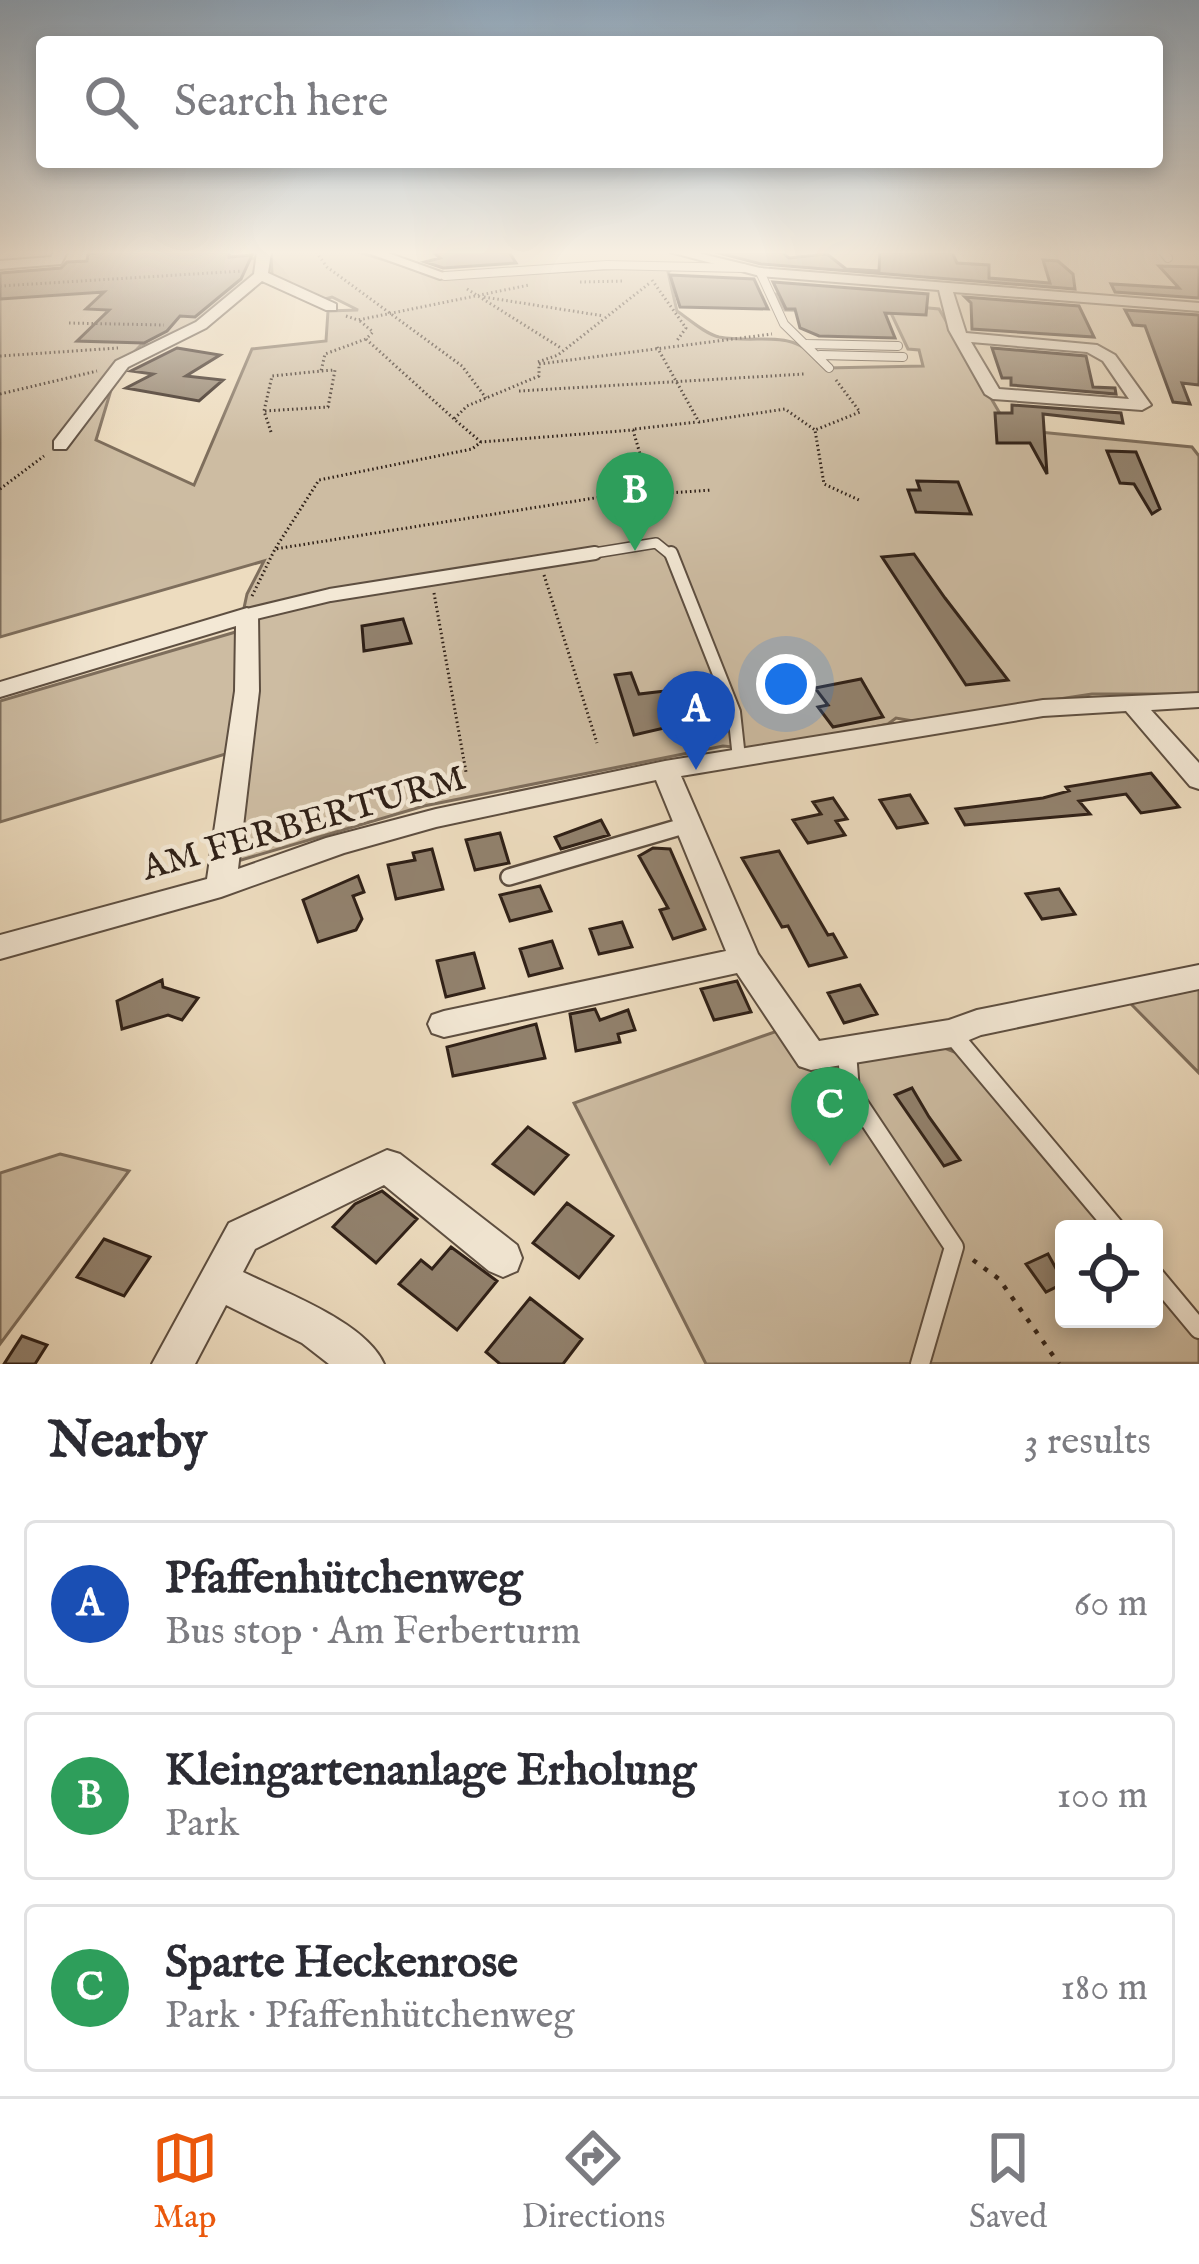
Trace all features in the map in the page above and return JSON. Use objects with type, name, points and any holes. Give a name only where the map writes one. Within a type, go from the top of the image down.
[{"type":"street","points":[[60,445],[122,364],[158,349],[211,316]]},
{"type":"street","points":[[949,316],[993,394],[1142,405],[1109,358],[1090,348],[961,337]]},
{"type":"street","points":[[0,690],[247,615],[247,691],[221,886]]},
{"type":"street","name":"AM FERBERTURM","points":[[0,947],[221,886],[335,845],[436,818],[665,770],[1043,708],[1199,700]]},
{"type":"street","points":[[1130,701],[1199,780]]},
{"type":"street","points":[[665,770],[745,959],[812,1056],[952,1033],[1199,977]]},
{"type":"street","points":[[444,1024],[745,959]]},
{"type":"street","points":[[173,1364],[242,1236],[387,1166],[503,1258]]},
{"type":"street","points":[[218,1280],[316,1329],[363,1364]]},
{"type":"lane","points":[[783,316],[792,334],[829,368]]},
{"type":"lane","points":[[805,344],[898,346]]},
{"type":"lane","points":[[820,355],[903,357]]},
{"type":"lane","points":[[247,615],[656,543],[671,552],[734,712],[739,758]]},
{"type":"lane","points":[[509,877],[688,824]]},
{"type":"lane","points":[[952,1033],[1108,1220]]},
{"type":"lane","points":[[847,1051],[850,1091],[954,1246],[920,1364]]},
{"type":"lane","points":[[1163,1286],[1199,1329]]},
{"type":"path","points":[[320,370],[325,354],[373,332],[349,316]]},
{"type":"path","points":[[358,320],[379,316]]},
{"type":"path","points":[[396,316],[462,366],[486,398]]},
{"type":"path","points":[[509,316],[561,348]]},
{"type":"path","points":[[454,419],[486,398],[534,379],[539,364],[558,355],[604,316]]},
{"type":"path","points":[[676,342],[686,328],[678,316]]},
{"type":"path","points":[[69,323],[201,325]]},
{"type":"path","points":[[539,364],[676,342],[792,334]]},
{"type":"path","points":[[366,339],[482,442]]},
{"type":"path","points":[[655,346],[699,422]]},
{"type":"path","points":[[0,356],[158,349]]},
{"type":"path","points":[[0,394],[122,364]]},
{"type":"path","points":[[815,430],[860,412],[829,368]]},
{"type":"path","points":[[264,411],[328,407],[335,370],[272,376],[264,411],[271,432]]},
{"type":"path","points":[[519,391],[804,374]]},
{"type":"path","points":[[247,615],[275,549],[319,480],[371,465],[472,449],[482,442],[633,430],[785,409],[815,430]]},
{"type":"path","points":[[633,430],[652,495]]},
{"type":"path","points":[[815,430],[813,443],[824,484],[861,501]]},
{"type":"path","points":[[0,489],[60,445]]},
{"type":"path","points":[[275,549],[601,496],[712,490]]},
{"type":"path","points":[[540,562],[597,742]]},
{"type":"path","points":[[432,579],[466,772]]},
{"type":"path","points":[[954,1246],[999,1279],[1059,1364]]},
{"type":"shaded area","points":[[0,316],[206,316],[171,344],[141,345],[117,370],[96,440],[194,485],[252,349],[326,341],[328,316],[683,316],[719,337],[789,341],[802,346],[825,368],[923,366],[919,350],[908,349],[892,316],[943,316],[1009,429],[1192,447],[1199,456],[1199,694],[1092,694],[913,721],[896,718],[888,724],[764,750],[723,746],[424,806],[231,863],[232,752],[0,822],[0,701],[239,631],[247,594],[264,561],[0,637]]},
{"type":"shaded area","points":[[1199,989],[1199,1073],[1130,1003]]},
{"type":"shaded area","points":[[780,1030],[800,1067],[932,1043],[962,1055],[1099,1220],[1055,1220],[1055,1328],[1163,1328],[1163,1297],[1199,1340],[1199,1363],[706,1364],[574,1103]]},
{"type":"shaded area","points":[[60,1154],[129,1171],[0,1344],[0,1173]]},
{"type":"building","points":[[103,316],[197,316],[180,316],[167,331],[144,343],[77,341]]},
{"type":"building","points":[[797,316],[886,316],[895,338],[819,336],[800,328]]},
{"type":"building","points":[[971,316],[1084,316],[1094,337],[972,329]]},
{"type":"building","points":[[1128,316],[1199,316],[1199,385],[1182,383],[1190,404],[1173,402],[1145,326],[1133,325]]},
{"type":"building","points":[[177,348],[220,355],[186,376],[223,380],[199,401],[126,388],[153,374],[131,371]]},
{"type":"building","points":[[992,348],[1086,356],[1093,387],[1115,388],[1116,394],[1011,385],[1011,378],[1002,378]]},
{"type":"building","points":[[1012,405],[1121,413],[1123,423],[1043,414],[1047,474],[1030,443],[997,443],[995,413],[1012,413]]},
{"type":"building","points":[[1107,451],[1136,452],[1160,509],[1152,514],[1134,484],[1120,483]]},
{"type":"building","points":[[917,481],[958,482],[971,514],[916,512],[908,490],[920,490]]},
{"type":"building","points":[[914,554],[1008,680],[966,685],[882,557]]},
{"type":"building","points":[[403,619],[411,643],[364,651],[362,626]]},
{"type":"building","points":[[631,673],[639,694],[673,690],[686,723],[634,735],[615,675]]},
{"type":"building","points":[[861,679],[883,717],[833,727],[818,707],[828,705],[815,688]]},
{"type":"building","points":[[1151,773],[1179,807],[1141,813],[1126,794],[1079,801],[1090,814],[965,825],[956,809],[1043,798],[1069,791],[1066,787]]},
{"type":"building","points":[[910,795],[927,823],[897,828],[880,800]]},
{"type":"building","points":[[833,798],[847,819],[836,821],[845,835],[808,843],[793,820],[821,814],[813,802]]},
{"type":"building","points":[[601,820],[609,835],[561,849],[555,837]]},
{"type":"building","points":[[500,833],[509,863],[475,870],[466,840]]},
{"type":"building","points":[[653,848],[670,849],[705,929],[673,939],[660,910],[668,908],[639,856]]},
{"type":"building","points":[[432,849],[443,889],[396,899],[388,865],[415,860],[413,853]]},
{"type":"building","points":[[779,851],[846,957],[809,966],[788,926],[782,927],[742,858]]},
{"type":"building","points":[[358,876],[364,892],[353,896],[362,919],[356,930],[318,942],[303,900]]},
{"type":"building","points":[[540,886],[551,911],[510,921],[500,895]]},
{"type":"building","points":[[1059,889],[1075,914],[1042,919],[1026,894]]},
{"type":"building","points":[[622,922],[632,947],[599,954],[590,929]]},
{"type":"building","points":[[552,941],[562,968],[529,976],[520,949]]},
{"type":"building","points":[[474,953],[484,988],[446,997],[437,961]]},
{"type":"building","points":[[162,980],[163,987],[198,998],[182,1020],[168,1015],[122,1029],[117,1001]]},
{"type":"building","points":[[737,981],[751,1012],[714,1020],[701,989]]},
{"type":"building","points":[[860,985],[877,1014],[844,1023],[828,993]]},
{"type":"building","points":[[595,1009],[600,1020],[628,1010],[635,1030],[618,1034],[620,1042],[576,1051],[570,1014]]},
{"type":"building","points":[[536,1024],[545,1058],[453,1076],[447,1047]]},
{"type":"building","points":[[912,1088],[960,1160],[944,1166],[895,1095]]},
{"type":"building","points":[[528,1127],[568,1155],[534,1194],[493,1164]]},
{"type":"building","points":[[382,1191],[417,1219],[376,1263],[333,1227],[355,1204]]},
{"type":"building","points":[[567,1203],[613,1236],[579,1278],[533,1243]]},
{"type":"building","points":[[104,1239],[150,1257],[124,1296],[77,1277]]},
{"type":"building","points":[[451,1247],[497,1281],[457,1330],[399,1284],[421,1260],[432,1269]]},
{"type":"building","points":[[1048,1254],[1055,1267],[1055,1288],[1046,1292],[1026,1264]]},
{"type":"building","points":[[530,1298],[582,1339],[563,1364],[500,1364],[486,1352]]},
{"type":"building","points":[[22,1336],[47,1345],[35,1364],[4,1364]]},
{"type":"place","name":"Kleingartenanlage Erholung","points":[[635,551]]},
{"type":"place","name":"Pfaffenhütchenweg","points":[[696,770]]},
{"type":"place","name":"Sparte Heckenrose","points":[[830,1166]]}]
